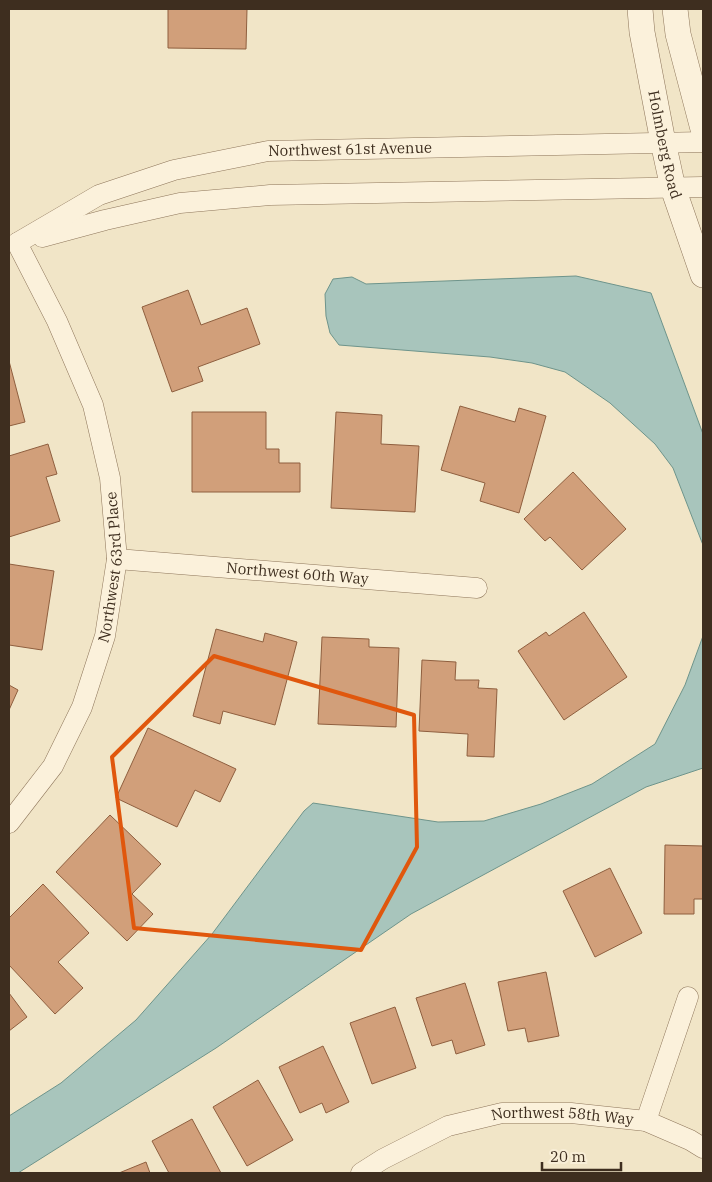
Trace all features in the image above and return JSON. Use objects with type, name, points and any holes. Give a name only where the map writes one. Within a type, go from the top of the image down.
[{"type":"street","name":"Holmberg Road","points":[[640,9],[642,32],[673,188],[703,275]]},
{"type":"street","points":[[675,9],[678,34],[703,129]]},
{"type":"street","name":"Northwest 61st Avenue","points":[[13,245],[99,195],[174,170],[268,151],[703,142]]},
{"type":"street","points":[[13,245],[105,220],[180,203],[270,195],[703,187]]},
{"type":"street","name":"Northwest 63rd Place","points":[[9,823],[53,766],[82,707],[105,636],[117,559],[110,478],[93,405],[57,321],[13,245]]},
{"type":"street","name":"Northwest 60th Way","points":[[117,559],[477,588]]},
{"type":"street","name":"Northwest 58th Way","points":[[361,1173],[383,1159],[448,1126],[502,1113],[571,1113],[646,1121],[688,997]]},
{"type":"street","points":[[646,1121],[690,1140],[703,1148]]},
{"type":"highlighted area","points":[[214,656],[414,715],[417,847],[361,950],[134,928],[112,757]]},
{"type":"water","points":[[576,276],[651,293],[703,434],[703,545],[673,468],[655,444],[610,403],[565,372],[532,363],[490,357],[339,345],[330,333],[326,316],[325,294],[333,279],[352,277],[366,284]]},
{"type":"water","points":[[703,636],[703,768],[646,787],[411,914],[216,1048],[18,1173],[9,1173],[9,1116],[61,1083],[136,1020],[212,934],[304,811],[313,803],[438,822],[484,821],[541,804],[592,784],[655,744],[685,685]]},
{"type":"building","points":[[168,9],[247,9],[246,49],[168,48]]},
{"type":"building","points":[[188,290],[201,325],[247,308],[260,344],[198,367],[203,381],[172,392],[142,307]]},
{"type":"building","points":[[9,361],[25,422],[9,426]]},
{"type":"building","points":[[460,406],[515,422],[519,408],[546,416],[519,513],[480,501],[485,483],[441,470]]},
{"type":"building","points":[[192,412],[266,412],[266,449],[279,449],[279,463],[300,463],[300,492],[192,492]]},
{"type":"building","points":[[336,412],[382,415],[381,444],[419,446],[415,512],[331,508]]},
{"type":"building","points":[[48,444],[57,474],[46,477],[60,521],[9,537],[9,456]]},
{"type":"building","points":[[573,472],[626,529],[582,570],[550,537],[545,541],[524,519]]},
{"type":"building","points":[[9,564],[54,571],[42,650],[9,645]]},
{"type":"building","points":[[584,612],[627,677],[564,720],[518,651],[546,632],[549,636]]},
{"type":"building","points":[[216,629],[263,642],[265,633],[297,642],[275,725],[223,711],[220,724],[193,716]]},
{"type":"building","points":[[322,637],[369,639],[369,647],[399,648],[396,727],[318,724]]},
{"type":"building","points":[[422,660],[456,662],[455,680],[479,680],[478,688],[497,689],[494,757],[467,756],[468,734],[419,731]]},
{"type":"building","points":[[9,685],[18,690],[9,710]]},
{"type":"building","points":[[148,728],[236,769],[220,802],[195,790],[177,827],[116,798]]},
{"type":"building","points":[[110,815],[161,864],[132,894],[153,914],[127,941],[56,872]]},
{"type":"building","points":[[665,845],[703,846],[703,899],[694,899],[694,914],[664,914]]},
{"type":"building","points":[[610,868],[642,933],[595,957],[563,891]]},
{"type":"building","points":[[43,884],[89,933],[58,962],[83,988],[55,1014],[9,965],[9,918]]},
{"type":"building","points":[[546,972],[559,1036],[528,1042],[525,1028],[508,1031],[498,982]]},
{"type":"building","points":[[465,983],[485,1045],[456,1054],[452,1040],[432,1046],[416,998]]},
{"type":"building","points":[[9,993],[27,1017],[9,1031]]},
{"type":"building","points":[[395,1007],[416,1068],[372,1084],[350,1023]]},
{"type":"building","points":[[323,1046],[349,1102],[326,1113],[322,1103],[300,1113],[279,1067]]},
{"type":"building","points":[[258,1080],[293,1140],[247,1166],[213,1107]]},
{"type":"building","points":[[192,1119],[221,1173],[169,1173],[152,1141]]},
{"type":"building","points":[[146,1162],[150,1173],[119,1173]]}]
